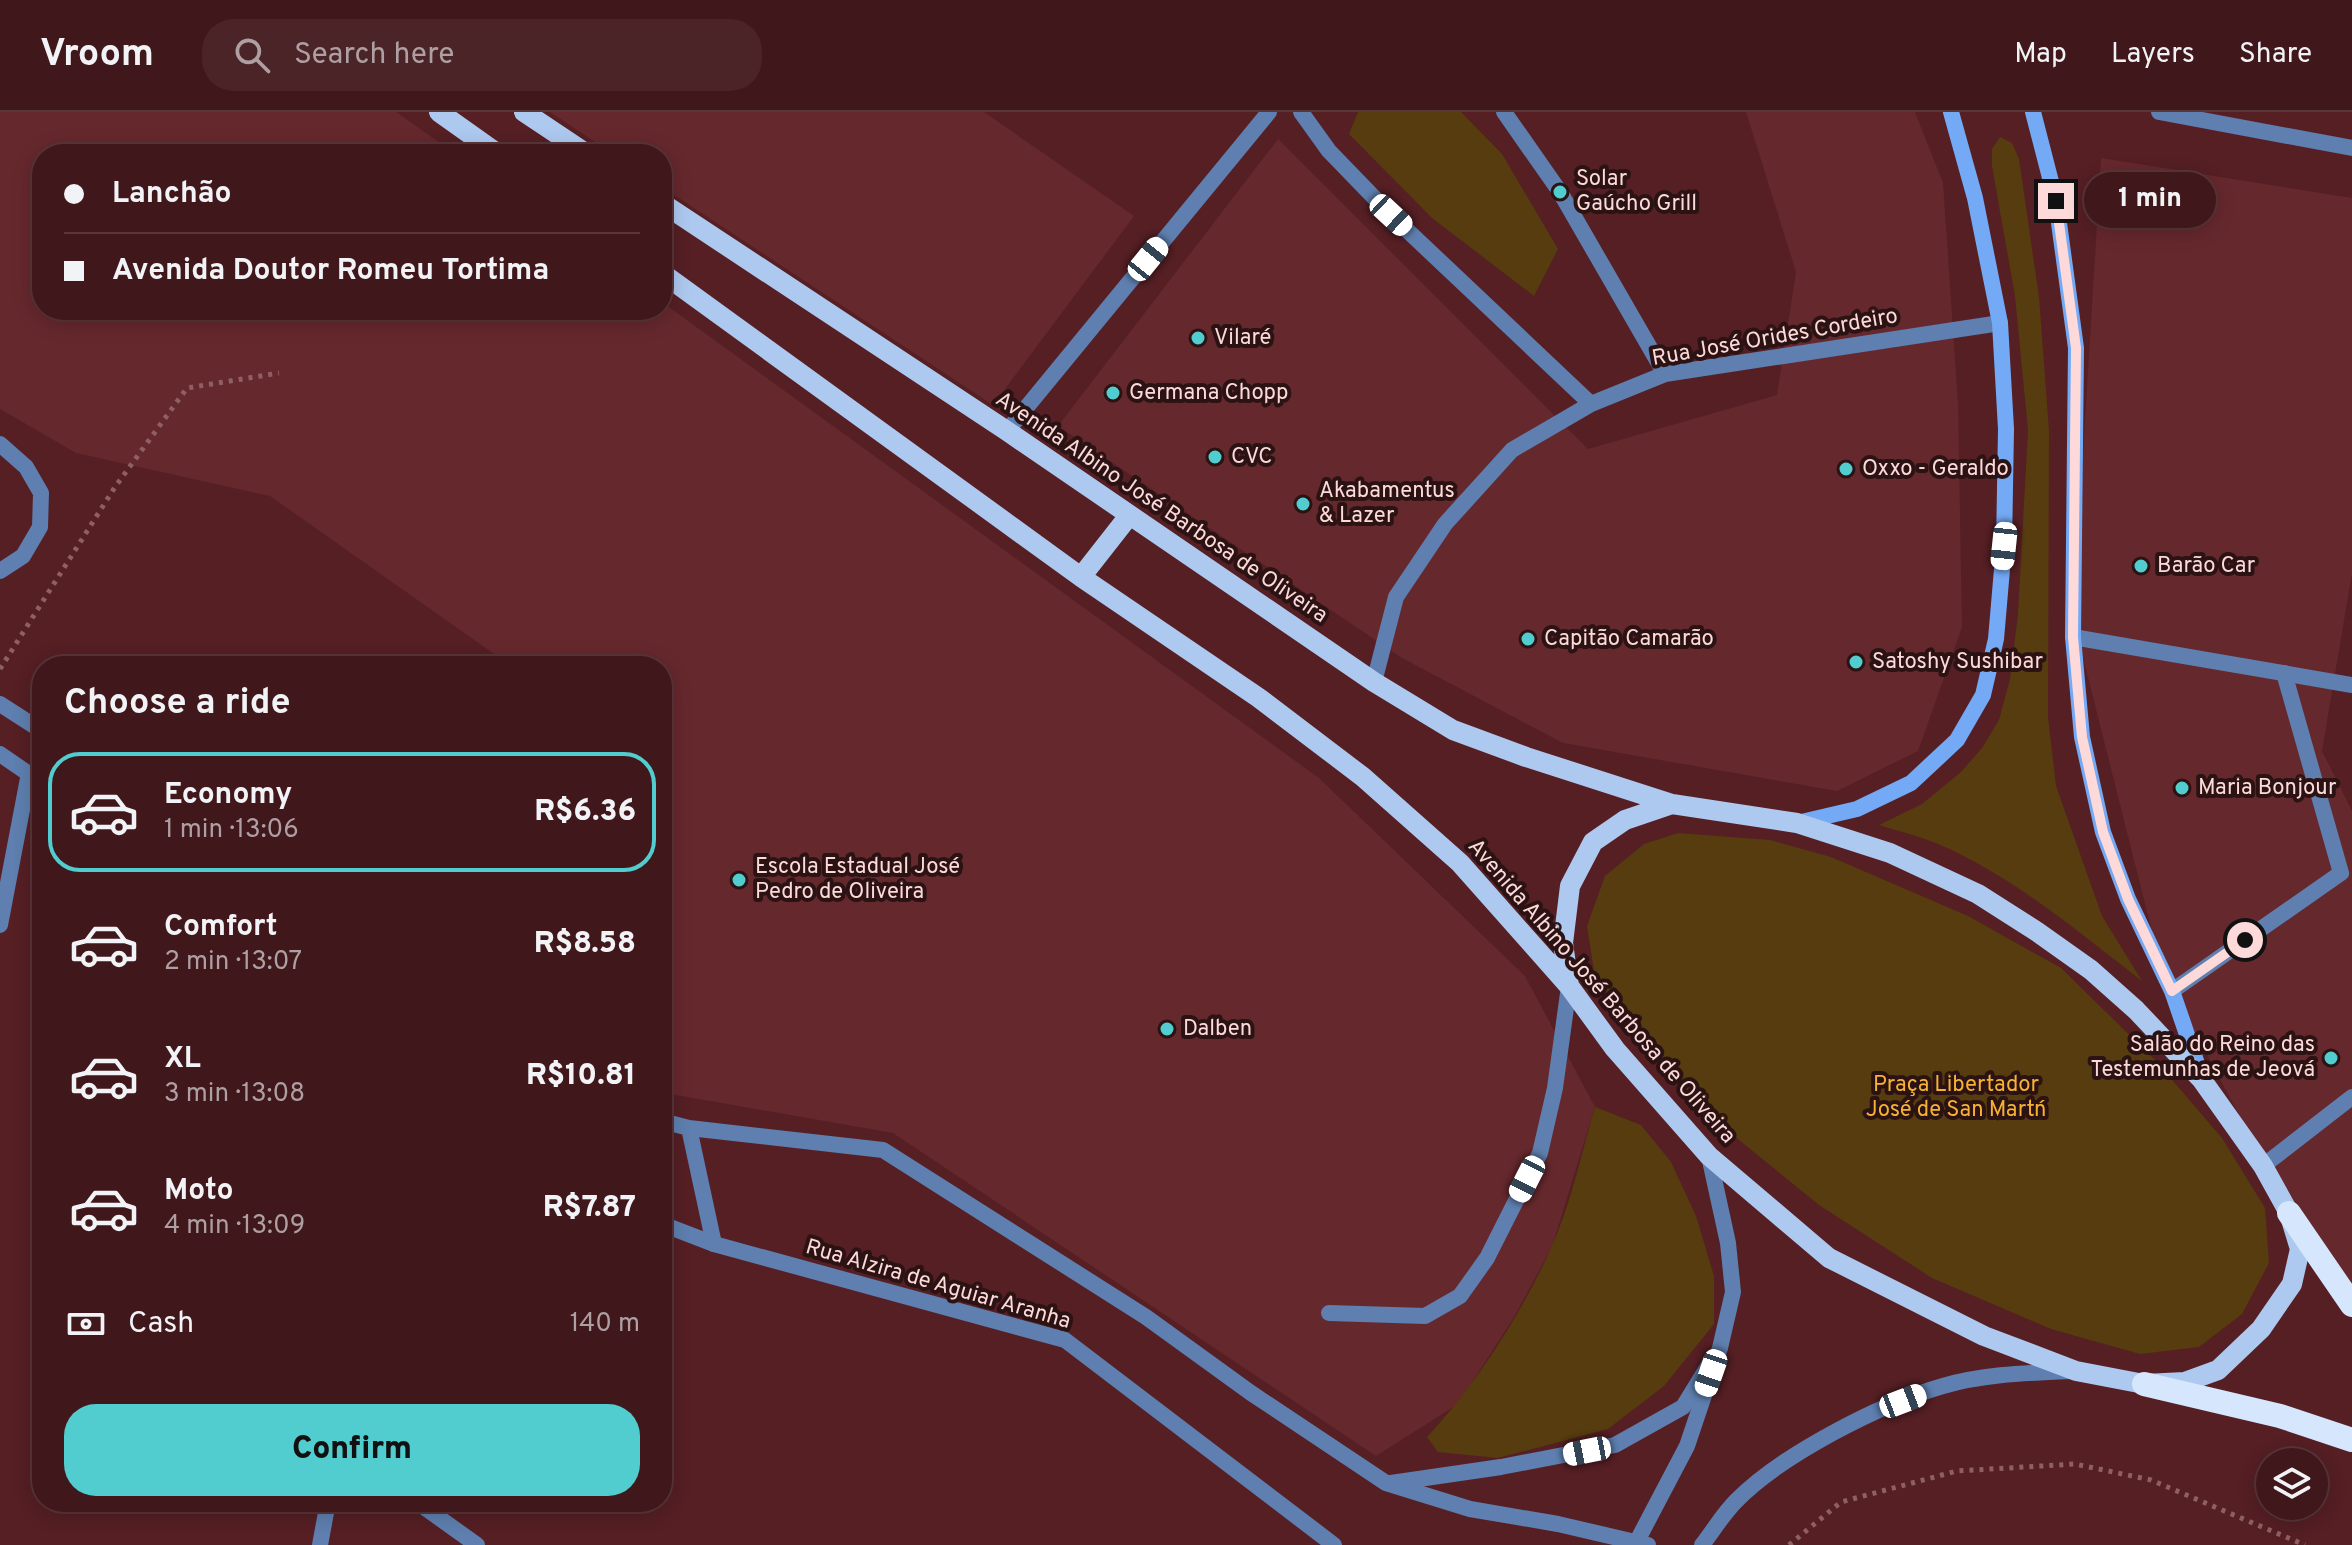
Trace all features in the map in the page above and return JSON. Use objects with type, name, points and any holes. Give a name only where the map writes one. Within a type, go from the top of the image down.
[{"type":"highway","points":[[2289,1213],[2351,1302]]},
{"type":"highway","points":[[2144,1384],[2280,1416],[2352,1440]]},
{"type":"main road","points":[[439,112],[484,144]]},
{"type":"main road","points":[[524,112],[572,144]]},
{"type":"main road","points":[[1797,823],[1857,809],[1911,783],[1957,740],[1983,695],[1996,639],[2004,546],[2006,429],[2000,323],[1975,198],[1951,112]]},
{"type":"main road","points":[[2033,112],[2056,201],[2076,348],[2073,637],[2082,737],[2103,832],[2128,899],[2172,991],[2202,1080]]},
{"type":"main road","name":"Avenida Albino José Barbosa de Oliveira","points":[[672,210],[1007,431],[1128,517],[1374,682],[1453,730],[1672,804],[1797,823],[1890,853],[1978,894],[2036,931],[2091,970],[2136,1010],[2202,1080],[2263,1166],[2289,1213],[2300,1249],[2292,1284],[2261,1329],[2218,1370],[2185,1382],[2144,1384],[2076,1371],[1984,1336],[1829,1258],[1709,1156],[1615,1049],[1569,986],[1460,863],[1363,777],[1259,698],[1081,577],[672,280]]},
{"type":"main road","points":[[1081,577],[1128,517]]},
{"type":"main road","points":[[1569,986],[1563,943],[1570,886],[1593,842],[1625,820],[1672,804]]},
{"type":"street","points":[[1007,431],[1269,112]]},
{"type":"street","points":[[1301,112],[1329,151],[1391,215],[1591,404]]},
{"type":"street","points":[[1504,112],[1560,192],[1665,374]]},
{"type":"street","points":[[2159,112],[2352,148]]},
{"type":"street","name":"Rua José Orides Cordeiro","points":[[1374,682],[1396,597],[1445,524],[1512,450],[1591,404],[1665,374],[2000,323]]},
{"type":"street","points":[[0,444],[26,467],[41,493],[41,504],[40,527],[23,556],[0,571]]},
{"type":"street","points":[[2073,637],[2352,685]]},
{"type":"street","points":[[2172,991],[2341,873],[2284,673]]},
{"type":"street","points":[[0,704],[32,725]]},
{"type":"street","points":[[0,754],[32,776]]},
{"type":"street","points":[[0,925],[32,791]]},
{"type":"street","points":[[1329,1313],[1425,1316],[1460,1296],[1487,1258],[1540,1153],[1555,1088],[1569,986]]},
{"type":"street","points":[[2263,1166],[2352,1097]]},
{"type":"street","points":[[672,1124],[883,1150],[1146,1317],[1251,1393],[1386,1483],[1470,1509],[1558,1524],[1640,1544],[1687,1446],[1720,1348],[1733,1292],[1728,1243],[1709,1156]]},
{"type":"street","points":[[689,1128],[714,1244]]},
{"type":"street","name":"Rua Alzira de Aguiar Aranha","points":[[672,1228],[714,1244],[1065,1340],[1334,1545]]},
{"type":"street","points":[[1386,1483],[1501,1467],[1615,1445],[1683,1407],[1720,1348]]},
{"type":"street","points":[[1702,1545],[1735,1501],[1793,1455],[1883,1409],[1943,1385],[2008,1374],[2076,1371]]},
{"type":"street","points":[[320,1545],[326,1512]]},
{"type":"street","points":[[431,1512],[477,1545]]},
{"type":"path","points":[[0,669],[115,487],[187,388],[279,373]]},
{"type":"path","points":[[1789,1545],[1841,1502],[1957,1471],[2075,1464],[2151,1480],[2305,1545]]},
{"type":"shaded area","points":[[0,112],[396,112],[442,144],[32,144],[32,320],[672,320],[672,309],[1319,778],[1525,976],[1595,1107],[1552,1247],[1513,1319],[1458,1404],[1376,1456],[893,1133],[672,1094],[672,656],[497,656],[270,496],[76,453],[0,409]]},
{"type":"shaded area","points":[[550,112],[984,112],[1134,216],[993,405],[672,194],[672,144],[598,144]]},
{"type":"shaded area","points":[[1746,112],[1915,112],[1943,183],[1958,404],[1962,627],[1918,751],[1837,791],[1563,743],[1402,658],[1058,426],[1278,139],[1588,449],[1777,395],[1796,272]]},
{"type":"shaded area","points":[[2101,158],[2352,198],[2352,573],[2322,751],[2352,811],[2352,1285],[2270,1174],[2161,967],[2073,618]]},
{"type":"green space","points":[[1358,112],[1461,112],[1502,154],[1558,249],[1534,296],[1432,218],[1349,134]]},
{"type":"green space","points":[[2000,137],[2012,143],[2019,159],[2039,297],[2049,431],[2048,717],[2056,786],[2102,916],[2142,981],[2044,906],[1993,872],[1938,844],[1879,825],[1922,804],[1961,772],[1982,748],[1999,720],[2010,679],[2018,614],[2028,430],[2015,296],[1992,166],[1992,149]]},
{"type":"green space","name":"Praça Libertador José de San Martń","points":[[1678,833],[1770,840],[1831,857],[1968,916],[2061,968],[2155,1060],[2222,1138],[2265,1208],[2269,1263],[2242,1314],[2199,1347],[2140,1354],[2051,1329],[1932,1278],[1819,1205],[1728,1131],[1669,1074],[1629,1028],[1595,977],[1587,926],[1605,876],[1644,844]]},
{"type":"green space","points":[[1595,1107],[1641,1125],[1671,1162],[1696,1216],[1714,1276],[1714,1324],[1664,1386],[1608,1429],[1498,1458],[1438,1452],[1427,1437],[1463,1395],[1496,1348],[1551,1248],[1570,1196]]},
{"type":"place","name":"Solar Gaúcho Grill","points":[[1560,192]]},
{"type":"place","name":"Vilaré","points":[[1198,338]]},
{"type":"place","name":"Germana Chopp","points":[[1113,393]]},
{"type":"place","name":"CVC","points":[[1215,457]]},
{"type":"place","name":"Oxxo - Geraldo","points":[[1846,469]]},
{"type":"place","name":"Akabamentus & Lazer","points":[[1303,504]]},
{"type":"place","name":"Barão Car","points":[[2141,566]]},
{"type":"place","name":"Capitão Camarão","points":[[1528,639]]},
{"type":"place","name":"Satoshy Sushibar","points":[[1856,662]]},
{"type":"place","name":"Maria Bonjour","points":[[2182,788]]},
{"type":"place","name":"Escola Estadual José Pedro de Oliveira","points":[[739,880]]},
{"type":"place","name":"Dalben","points":[[1167,1029]]},
{"type":"place","name":"Salão do Reino das Testemunhas de Jeová","points":[[2331,1058]]},
{"type":"route","points":[[2056,201],[2076,348],[2073,637],[2082,737],[2103,832],[2128,899],[2172,991],[2245,940]]}]
